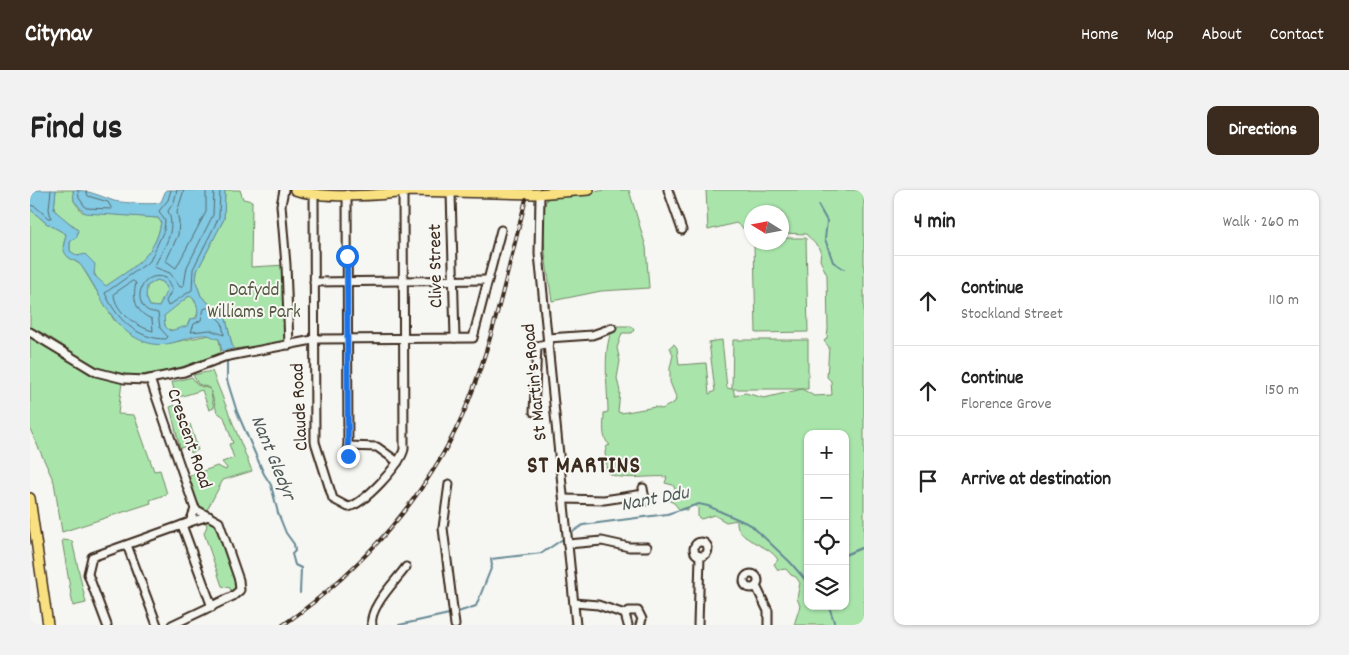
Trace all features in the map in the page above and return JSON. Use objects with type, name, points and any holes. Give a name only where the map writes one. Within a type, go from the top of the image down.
[{"type":"main road","points":[[295,190],[314,194],[335,192],[347,194],[452,191],[543,193],[589,190]]},
{"type":"main road","points":[[30,498],[48,625]]},
{"type":"street","points":[[284,190],[281,205],[286,265],[289,345]]},
{"type":"street","points":[[668,190],[682,230]]},
{"type":"street","name":"Clive Street","points":[[452,191],[455,338]]},
{"type":"street","name":"Claude Road","points":[[314,194],[316,442],[333,499],[343,506],[357,505],[398,462],[404,444],[403,193]]},
{"type":"street","name":"St Martin's Road","points":[[543,193],[539,246],[576,625]]},
{"type":"street","points":[[347,194],[348,456]]},
{"type":"street","points":[[314,282],[488,280],[501,230]]},
{"type":"street","name":"Crescent Road","points":[[30,332],[96,372],[124,379],[150,379],[184,372],[229,356],[314,340],[473,338],[488,280]]},
{"type":"street","points":[[534,412],[537,346],[548,341],[592,335],[612,328]]},
{"type":"street","name":"Crescent Road","points":[[150,379],[196,509]]},
{"type":"street","points":[[348,446],[378,447],[398,462]]},
{"type":"street","points":[[448,484],[443,528],[455,625]]},
{"type":"street","points":[[564,499],[604,500],[644,494]]},
{"type":"street","points":[[172,625],[237,594],[240,585],[219,522],[196,509],[190,522]]},
{"type":"street","points":[[107,625],[88,574],[88,567],[92,557],[209,516]]},
{"type":"street","points":[[182,526],[212,607]]},
{"type":"street","points":[[568,544],[602,541],[629,548],[647,548]]},
{"type":"street","points":[[127,545],[157,625]]},
{"type":"street","points":[[698,625],[700,556]]},
{"type":"street","points":[[372,625],[371,619],[374,609],[406,567]]},
{"type":"street","points":[[756,586],[768,611],[768,625]]},
{"type":"street","points":[[574,603],[598,605],[624,614],[633,610],[638,611],[642,619],[640,625]]},
{"type":"street","points":[[624,614],[628,625]]},
{"type":"green space","points":[[56,190],[73,190],[74,201],[82,212],[158,218],[161,222],[154,244],[134,267],[106,286],[102,284],[87,261],[82,256],[75,255],[70,251],[70,242],[77,236],[76,227],[60,217],[54,209]]},
{"type":"green space","name":"Dafydd Williams Park","points":[[225,190],[240,190],[243,199],[252,201],[251,267],[286,265],[290,343],[233,349],[226,319],[201,296],[196,282],[197,271],[224,219]]},
{"type":"green space","points":[[606,190],[629,190],[646,247],[649,288],[601,291],[552,301],[543,233],[544,208],[547,199]]},
{"type":"green space","points":[[706,190],[864,190],[864,625],[794,625],[800,606],[797,598],[800,583],[786,569],[778,570],[774,564],[778,560],[774,554],[741,533],[737,520],[726,522],[714,515],[701,519],[698,517],[698,508],[694,505],[687,510],[679,509],[668,500],[675,489],[673,485],[665,483],[667,477],[619,477],[607,472],[605,452],[607,446],[610,445],[604,435],[604,413],[608,412],[607,355],[608,343],[615,326],[631,326],[634,330],[632,333],[622,333],[617,348],[620,361],[617,378],[620,392],[618,412],[621,413],[655,407],[662,409],[675,402],[676,397],[670,382],[670,368],[673,355],[670,347],[674,344],[677,348],[679,365],[706,363],[709,394],[715,391],[709,342],[722,340],[727,388],[732,389],[733,340],[808,340],[808,389],[802,389],[814,396],[832,395],[831,381],[827,377],[829,347],[824,341],[827,338],[828,329],[827,275],[820,260],[821,250],[806,234],[789,233],[789,205],[744,205],[744,229],[736,223],[708,230]],"holes":[[[733,389],[802,389],[764,398],[745,393],[735,396]]]},
{"type":"green space","points":[[30,209],[46,223],[66,234],[63,247],[68,257],[81,265],[114,320],[131,334],[165,344],[209,335],[219,339],[221,353],[157,373],[124,374],[108,371],[92,364],[30,327]]},
{"type":"green space","points":[[789,238],[806,238],[808,332],[756,333],[754,250],[789,250]]},
{"type":"green space","points":[[157,280],[163,282],[167,290],[159,307],[150,306],[146,297],[147,286]]},
{"type":"green space","points":[[191,295],[199,309],[195,318],[182,329],[171,330],[166,328],[163,319],[165,314]]},
{"type":"green space","points":[[30,336],[91,375],[122,382],[118,414],[134,415],[154,471],[160,470],[167,494],[150,500],[151,503],[62,532],[54,482],[30,429]]},
{"type":"green space","points":[[212,371],[252,471],[223,480],[207,510],[196,500],[187,477],[217,466],[226,470],[227,468],[222,462],[234,458],[229,444],[233,443],[224,417],[217,412],[210,388],[198,384],[193,375]]},
{"type":"green space","points":[[192,377],[197,385],[210,389],[214,408],[209,410],[202,390],[176,398],[172,382]]},
{"type":"green space","points":[[176,405],[183,426],[190,424],[198,450],[190,453],[188,446],[180,448],[170,407]]},
{"type":"green space","points":[[204,517],[215,518],[240,585],[233,596],[230,588],[222,586],[204,533],[207,526]]},
{"type":"green space","points":[[62,540],[72,541],[86,603],[73,606]]},
{"type":"water","points":[[30,190],[56,190],[54,210],[78,230],[77,237],[70,242],[70,251],[78,256],[85,254],[95,264],[94,275],[106,286],[134,267],[148,252],[154,244],[161,222],[158,218],[85,213],[74,201],[73,190],[89,192],[114,201],[145,204],[161,202],[166,190],[225,190],[224,219],[197,271],[196,282],[201,296],[226,319],[233,349],[222,351],[219,339],[208,335],[195,336],[160,345],[138,339],[127,332],[110,312],[80,265],[66,255],[64,244],[66,234],[46,223],[30,209]],"holes":[[[157,280],[163,282],[167,290],[159,307],[150,306],[146,297],[147,286]],[[189,296],[194,299],[197,305],[197,318],[190,319],[187,326],[170,331],[165,326],[164,316]]]},
{"type":"waterway","points":[[818,205],[827,221],[825,239],[833,262],[844,269]]},
{"type":"waterway","name":"Nant Gledyr","points":[[227,359],[227,380],[237,412],[264,474],[271,485],[278,513],[286,533],[294,544],[295,551],[292,554],[295,565],[301,568],[300,593]]},
{"type":"waterway","name":"Nant Ddu","points":[[571,533],[583,525],[667,514],[699,504],[708,506],[751,525],[790,562],[804,578]]},
{"type":"waterway","name":"Nant Ddu","points":[[458,612],[476,606],[492,566],[491,559],[542,553],[563,539]]},
{"type":"waterway","points":[[849,553],[864,547]]},
{"type":"waterway","name":"Nant Ddu","points":[[830,610],[835,625]]},
{"type":"waterway","name":"Nant Ddu","points":[[399,625],[449,614]]},
{"type":"railway","points":[[283,625],[312,603],[367,554],[415,497],[436,466],[454,434],[478,376],[526,199]]},
{"type":"district","name":"ST MARTINS","points":[[584,467]]},
{"type":"route","points":[[347,256],[348,456]]}]
